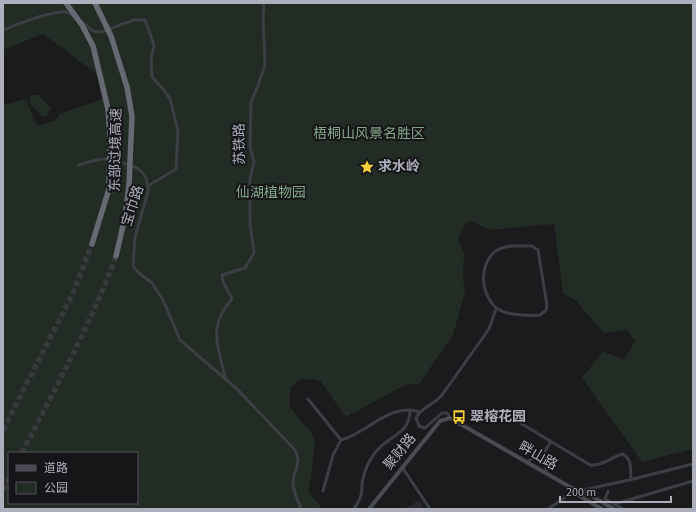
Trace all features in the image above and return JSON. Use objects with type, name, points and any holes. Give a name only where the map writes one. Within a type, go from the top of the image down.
[{"type":"highway","name":"东部过境高速","points":[[66,3],[82,25],[92,46],[108,109],[110,135],[108,189],[92,244]]},
{"type":"highway","name":"东部过境高速","points":[[95,3],[111,36],[127,87],[132,116],[129,185],[125,217],[116,256]]},
{"type":"street","name":"苏铁路","points":[[226,380],[216,341],[217,323],[224,308],[232,299],[223,282],[222,275],[245,268],[254,253],[250,223],[250,179],[254,162],[250,147],[251,102],[265,65],[262,15],[264,7],[263,3]]},
{"type":"street","name":"宝巾路","points":[[3,30],[33,19],[62,12],[70,13],[93,31],[101,32],[134,20],[145,20],[154,45],[151,61],[152,77],[164,90],[170,100],[178,131],[176,169],[148,186],[148,192],[135,237],[133,266],[139,273],[152,282],[163,300],[180,340],[230,385],[238,390],[270,425],[279,432],[298,455],[293,485],[301,509]]},
{"type":"street","points":[[79,165],[99,159],[134,165],[141,171],[148,186]]},
{"type":"street","points":[[504,247],[534,247],[538,250],[539,254],[547,305],[546,310],[542,314],[535,316],[505,313],[496,309],[489,299],[484,287],[483,275],[487,263],[494,252],[504,247]]},
{"type":"street","points":[[451,418],[447,413],[442,413],[425,428],[420,426],[416,421],[416,418],[420,412],[434,403],[442,395],[490,330],[496,309]]},
{"type":"street","points":[[308,399],[341,440]]},
{"type":"street","points":[[323,491],[333,455],[341,440],[348,438],[383,416],[400,410],[420,412]]},
{"type":"street","points":[[354,509],[361,496],[365,471],[374,454],[384,443],[399,433],[406,426],[410,419],[410,410]]},
{"type":"street","points":[[499,410],[590,465],[597,466],[607,462],[615,456],[623,454],[628,458],[631,464],[631,480]]},
{"type":"street","name":"畔山路","points":[[451,418],[570,487],[614,507]]},
{"type":"street","name":"聚财路","points":[[369,509],[440,421],[451,418]]},
{"type":"street","points":[[541,458],[551,442]]},
{"type":"street","points":[[527,462],[534,458],[541,458]]},
{"type":"street","points":[[541,458],[546,464],[546,473]]},
{"type":"street","points":[[579,491],[631,480],[693,464]]},
{"type":"street","points":[[402,467],[430,509]]},
{"type":"street","points":[[614,507],[693,481]]},
{"type":"street","points":[[608,491],[605,499],[614,507],[623,509]]},
{"type":"street","points":[[548,509],[573,492],[602,509]]},
{"type":"shaded area","points":[[419,500],[425,509],[404,509]]},
{"type":"green space","name":"仙湖植物园","points":[[3,3],[693,3],[693,449],[642,462],[582,378],[603,351],[624,360],[635,341],[627,330],[604,333],[576,301],[563,293],[554,224],[490,230],[471,221],[465,224],[458,237],[464,254],[463,279],[465,292],[453,335],[419,384],[407,384],[346,417],[321,382],[314,379],[300,380],[290,388],[290,407],[313,435],[315,442],[309,492],[322,509],[3,509],[3,105],[26,99],[37,126],[54,121],[60,114],[108,97],[95,73],[43,34],[3,50]]},
{"type":"green space","points":[[32,95],[38,95],[51,108],[47,116],[42,116],[31,105],[29,100]]},
{"type":"tunnel","points":[[3,430],[73,293],[92,244]]},
{"type":"tunnel","points":[[23,452],[84,331],[116,256]]},
{"type":"tunnel","points":[[3,490],[8,480]]},
{"type":"place","name":"求水岭","points":[[367,167]]},
{"type":"place","name":"翠榕花园","points":[[459,417]]},
{"type":"park label","name":"梧桐山风景名胜区","points":[[369,134]]}]
